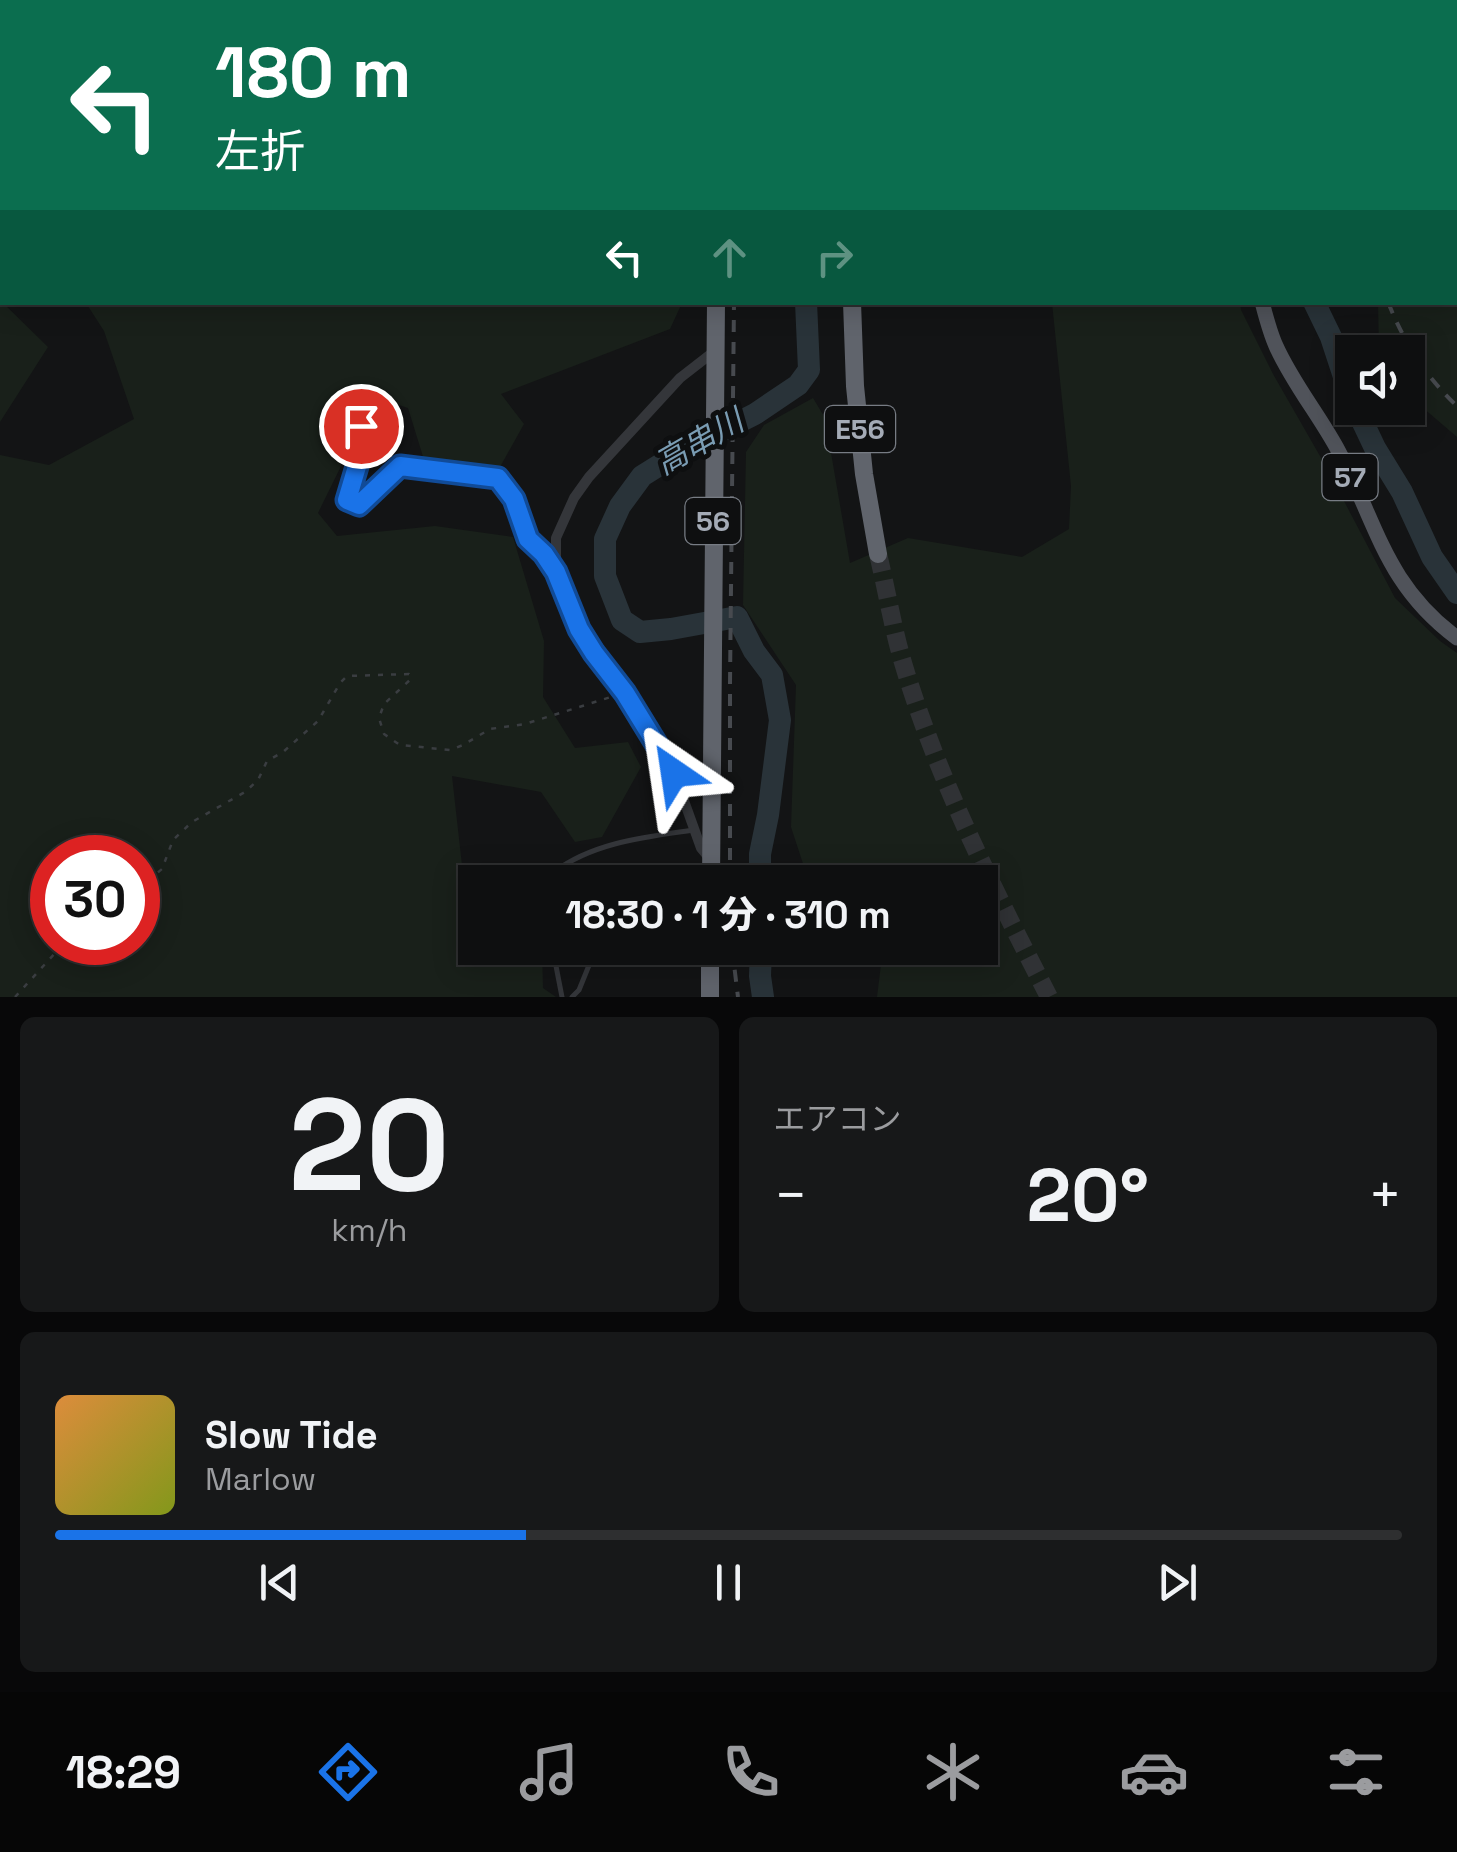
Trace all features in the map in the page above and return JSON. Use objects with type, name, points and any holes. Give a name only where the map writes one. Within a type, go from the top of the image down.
[{"type":"highway","name":"56","points":[[711,865],[716,305]]},
{"type":"highway","name":"E56","points":[[852,305],[864,474],[878,554]]},
{"type":"highway","points":[[710,965],[710,997]]},
{"type":"main road","name":"57","points":[[1263,305],[1274,343],[1341,455],[1384,553],[1422,608],[1457,638]]},
{"type":"street","points":[[711,860],[701,848],[674,773],[625,693],[579,629],[556,572],[556,538],[574,498],[589,477],[680,378],[716,350]]},
{"type":"lane","points":[[361,426],[364,443],[347,500],[359,505],[400,466],[498,478],[514,499],[528,539],[556,572]]},
{"type":"lane","points":[[563,865],[593,850],[694,830]]},
{"type":"lane","points":[[556,965],[562,997]]},
{"type":"lane","points":[[572,997],[580,990],[590,965]]},
{"type":"path","points":[[160,871],[173,840],[192,822],[245,792],[258,780],[267,761],[318,721],[347,676],[410,674],[411,679],[384,704],[379,718],[384,734],[400,745],[450,750],[490,729],[526,724],[625,693]]},
{"type":"path","points":[[16,997],[45,965]]},
{"type":"shaded area","points":[[0,305],[5,305],[48,347],[0,422]]},
{"type":"shaded area","points":[[87,305],[681,305],[670,329],[501,394],[524,424],[500,467],[425,463],[408,408],[357,391],[343,462],[318,513],[337,536],[435,526],[513,537],[544,641],[543,697],[575,748],[628,742],[641,767],[602,837],[575,842],[541,792],[452,776],[462,865],[458,865],[458,965],[542,965],[543,988],[556,997],[0,997],[0,455],[49,465],[134,419],[104,331]]},
{"type":"shaded area","points":[[1052,305],[1240,305],[1273,374],[1395,598],[1457,653],[1457,997],[877,997],[881,965],[998,965],[998,865],[803,865],[791,827],[796,685],[743,605],[746,452],[764,425],[813,398],[825,418],[850,563],[908,538],[1022,557],[1069,529],[1071,486]]},
{"type":"shaded area","points":[[1378,305],[1457,305],[1457,437],[1425,410],[1425,335],[1379,335]]},
{"type":"waterway","name":"高串川","points":[[760,865],[780,720],[772,675],[754,651],[737,617],[640,632],[622,620],[605,576],[605,539],[620,506],[642,476],[755,414],[798,385],[809,370],[806,305]]},
{"type":"waterway","points":[[1315,305],[1335,349]]},
{"type":"waterway","points":[[1364,425],[1402,492],[1432,557],[1457,593]]},
{"type":"waterway","name":"高串川","points":[[760,965],[763,997]]},
{"type":"tunnel","points":[[878,554],[900,652],[934,752],[988,876],[1049,997]]},
{"type":"railway","points":[[730,865],[734,305]]},
{"type":"railway","points":[[1389,305],[1416,358],[1457,406]]},
{"type":"railway","points":[[734,965],[738,997]]},
{"type":"route","points":[[361,426],[364,443],[347,500],[359,505],[400,466],[498,478],[514,499],[528,539],[556,572],[579,629],[625,693],[674,773]]}]
